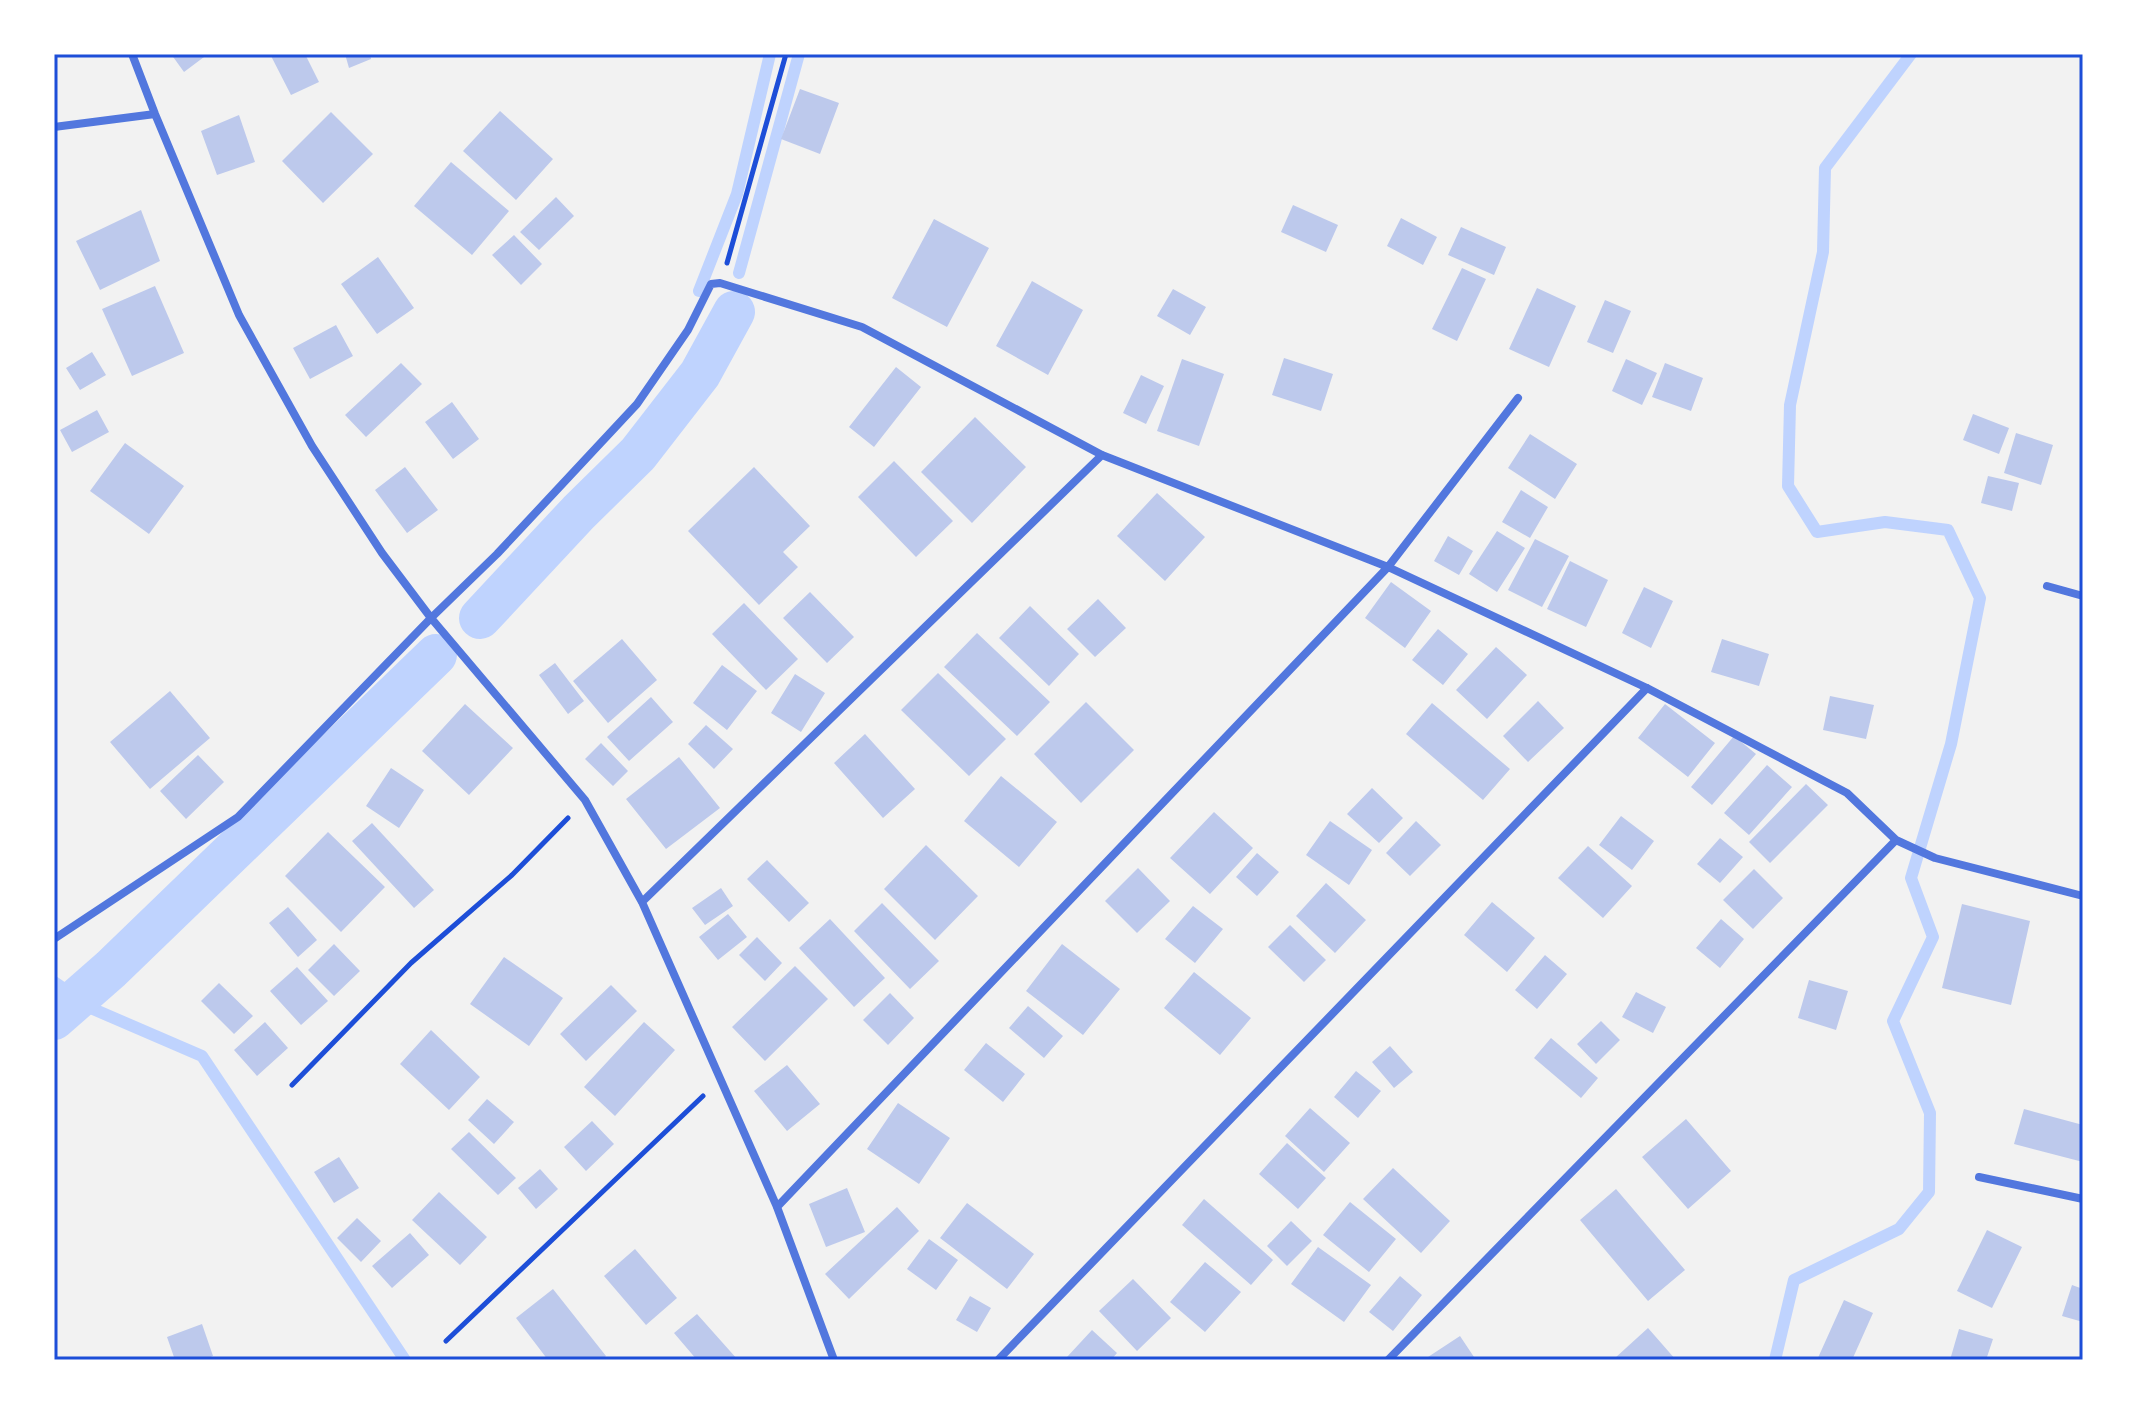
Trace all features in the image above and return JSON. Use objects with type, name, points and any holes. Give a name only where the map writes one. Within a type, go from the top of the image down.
[{"type":"street","points":[[132,54],[239,315],[312,446],[382,553],[431,618],[585,800],[642,902],[777,1207],[834,1360]]},
{"type":"street","points":[[54,127],[155,114]]},
{"type":"street","points":[[54,939],[238,817],[497,554],[637,404],[688,330],[711,284],[720,283],[862,327],[1102,455],[1388,567],[1647,688],[1847,793],[1896,840],[1935,858],[2083,896]]},
{"type":"street","points":[[777,1207],[1388,567],[1518,398]]},
{"type":"street","points":[[642,902],[1102,455]]},
{"type":"street","points":[[2047,586],[2083,596]]},
{"type":"street","points":[[998,1360],[1647,688]]},
{"type":"street","points":[[1388,1360],[1896,840]]},
{"type":"street","points":[[1979,1177],[2083,1199]]},
{"type":"path","points":[[720,283],[740,223],[784,56]]},
{"type":"path","points":[[292,1085],[411,963],[512,875],[585,800]]},
{"type":"path","points":[[446,1341],[721,1078]]},
{"type":"building","points":[[171,54],[208,54],[184,72]]},
{"type":"building","points":[[270,54],[305,54],[319,82],[291,95]]},
{"type":"building","points":[[345,54],[370,54],[371,59],[349,68]]},
{"type":"building","points":[[800,89],[839,103],[820,154],[781,139]]},
{"type":"building","points":[[500,111],[553,159],[516,200],[463,151]]},
{"type":"building","points":[[331,112],[373,154],[323,203],[282,161]]},
{"type":"building","points":[[239,115],[255,162],[217,175],[201,131]]},
{"type":"building","points":[[451,162],[509,211],[472,255],[414,206]]},
{"type":"building","points":[[556,197],[574,216],[539,250],[520,232]]},
{"type":"building","points":[[1293,205],[1338,225],[1326,252],[1281,232]]},
{"type":"building","points":[[141,210],[160,261],[100,290],[76,241]]},
{"type":"building","points":[[1401,218],[1437,237],[1423,265],[1387,246]]},
{"type":"building","points":[[934,219],[989,248],[947,327],[892,298]]},
{"type":"building","points":[[1461,227],[1506,247],[1494,275],[1448,255]]},
{"type":"building","points":[[514,235],[542,264],[521,285],[492,255]]},
{"type":"building","points":[[378,257],[414,308],[377,334],[341,284]]},
{"type":"building","points":[[1462,268],[1486,279],[1457,341],[1432,329]]},
{"type":"building","points":[[1032,281],[1083,310],[1048,375],[996,346]]},
{"type":"building","points":[[155,286],[184,353],[132,376],[102,309]]},
{"type":"building","points":[[1537,288],[1576,306],[1549,367],[1509,349]]},
{"type":"building","points":[[1173,289],[1206,307],[1190,335],[1157,316]]},
{"type":"building","points":[[1605,300],[1631,311],[1613,353],[1587,342]]},
{"type":"building","points":[[336,325],[353,356],[310,379],[293,348]]},
{"type":"building","points":[[92,352],[106,375],[80,390],[66,368]]},
{"type":"building","points":[[1284,358],[1333,374],[1321,411],[1272,395]]},
{"type":"building","points":[[1182,359],[1224,374],[1199,446],[1157,431]]},
{"type":"building","points":[[1626,359],[1657,373],[1642,405],[1612,391]]},
{"type":"building","points":[[401,363],[422,384],[366,437],[345,415]]},
{"type":"building","points":[[1665,363],[1703,378],[1691,411],[1652,397]]},
{"type":"building","points":[[896,367],[921,387],[874,447],[849,427]]},
{"type":"building","points":[[1141,375],[1164,386],[1146,424],[1123,413]]},
{"type":"building","points":[[452,402],[479,439],[453,459],[425,422]]},
{"type":"building","points":[[97,410],[109,432],[72,452],[60,430]]},
{"type":"building","points":[[1973,414],[2009,428],[1999,454],[1963,440]]},
{"type":"building","points":[[975,417],[1026,467],[972,523],[921,472]]},
{"type":"building","points":[[2016,433],[2053,445],[2041,485],[2004,473]]},
{"type":"building","points":[[1530,434],[1577,464],[1555,499],[1508,468]]},
{"type":"building","points":[[125,443],[184,486],[149,534],[90,491]]},
{"type":"building","points":[[894,461],[953,521],[916,557],[858,497]]},
{"type":"building","points":[[405,467],[438,510],[407,533],[375,490]]},
{"type":"building","points":[[754,467],[810,526],[783,552],[798,567],[759,605],[688,531]]},
{"type":"building","points":[[1988,476],[2019,483],[2012,511],[1981,503]]},
{"type":"building","points":[[1521,490],[1548,507],[1530,538],[1502,522]]},
{"type":"building","points":[[1157,493],[1205,537],[1165,581],[1117,536]]},
{"type":"building","points":[[1497,531],[1525,548],[1497,592],[1469,574]]},
{"type":"building","points":[[1448,536],[1473,551],[1459,575],[1434,561]]},
{"type":"building","points":[[1535,539],[1569,556],[1542,607],[1508,590]]},
{"type":"building","points":[[1570,561],[1608,580],[1586,627],[1547,609]]},
{"type":"building","points":[[1391,582],[1431,611],[1405,648],[1365,618]]},
{"type":"building","points":[[1644,587],[1673,601],[1651,648],[1622,633]]},
{"type":"building","points":[[810,592],[854,637],[827,663],[783,618]]},
{"type":"building","points":[[1098,599],[1126,628],[1095,657],[1067,629]]},
{"type":"building","points":[[744,603],[798,659],[766,690],[712,634]]},
{"type":"building","points":[[1030,606],[1079,654],[1049,686],[999,638]]},
{"type":"building","points":[[1438,629],[1468,654],[1443,685],[1412,660]]},
{"type":"building","points":[[977,633],[1050,702],[1017,736],[944,667]]},
{"type":"building","points":[[622,639],[657,680],[608,723],[573,681]]},
{"type":"building","points":[[1722,639],[1769,654],[1759,686],[1711,672]]},
{"type":"building","points":[[1496,647],[1527,675],[1487,719],[1456,690]]},
{"type":"building","points":[[555,663],[584,701],[568,714],[539,675]]},
{"type":"building","points":[[722,665],[757,691],[727,730],[693,703]]},
{"type":"building","points":[[938,673],[1006,739],[969,776],[901,710]]},
{"type":"building","points":[[795,674],[825,693],[801,732],[771,713]]},
{"type":"building","points":[[170,691],[210,738],[150,789],[110,742]]},
{"type":"building","points":[[1830,696],[1874,705],[1866,739],[1823,730]]},
{"type":"building","points":[[651,697],[673,722],[629,761],[607,737]]},
{"type":"building","points":[[1538,701],[1564,728],[1528,762],[1503,736]]},
{"type":"building","points":[[1086,702],[1134,750],[1081,803],[1034,754]]},
{"type":"building","points":[[1432,703],[1510,769],[1483,800],[1406,734]]},
{"type":"building","points":[[465,704],[513,748],[469,795],[422,751]]},
{"type":"building","points":[[1665,704],[1715,743],[1688,777],[1638,738]]},
{"type":"building","points":[[706,725],[733,749],[714,769],[688,744]]},
{"type":"building","points":[[865,734],[915,789],[883,818],[834,763]]},
{"type":"building","points":[[1734,736],[1756,754],[1712,805],[1691,787]]},
{"type":"building","points":[[601,743],[628,771],[613,786],[585,759]]},
{"type":"building","points":[[198,755],[224,782],[186,819],[160,791]]},
{"type":"building","points":[[679,757],[720,808],[666,849],[626,799]]},
{"type":"building","points":[[1767,765],[1792,787],[1749,835],[1724,813]]},
{"type":"building","points":[[391,768],[424,790],[399,828],[366,806]]},
{"type":"building","points":[[1001,776],[1057,822],[1019,867],[964,821]]},
{"type":"building","points":[[1806,784],[1828,805],[1770,863],[1749,842]]},
{"type":"building","points":[[1372,788],[1403,818],[1379,843],[1347,814]]},
{"type":"building","points":[[1214,812],[1253,848],[1210,894],[1170,858]]},
{"type":"building","points":[[1621,816],[1654,841],[1632,870],[1599,845]]},
{"type":"building","points":[[1330,821],[1372,850],[1349,885],[1306,855]]},
{"type":"building","points":[[1416,821],[1441,845],[1410,876],[1386,853]]},
{"type":"building","points":[[372,823],[434,890],[414,908],[352,841]]},
{"type":"building","points":[[328,832],[385,887],[341,932],[285,876]]},
{"type":"building","points":[[1720,838],[1743,857],[1720,883],[1697,864]]},
{"type":"building","points":[[926,845],[978,896],[935,940],[884,889]]},
{"type":"building","points":[[1588,846],[1632,886],[1603,918],[1558,878]]},
{"type":"building","points":[[1257,853],[1279,872],[1257,896],[1236,877]]},
{"type":"building","points":[[767,860],[809,903],[789,922],[747,879]]},
{"type":"building","points":[[1138,868],[1170,901],[1137,933],[1105,901]]},
{"type":"building","points":[[1754,869],[1783,898],[1753,929],[1723,900]]},
{"type":"building","points":[[1326,883],[1366,920],[1335,953],[1296,916]]},
{"type":"building","points":[[721,888],[733,906],[705,925],[692,908]]},
{"type":"building","points":[[1492,902],[1535,938],[1507,972],[1464,935]]},
{"type":"building","points":[[882,903],[939,961],[910,989],[854,931]]},
{"type":"building","points":[[1962,904],[2030,921],[2011,1005],[1942,988]]},
{"type":"building","points":[[1193,906],[1223,929],[1195,963],[1165,939]]},
{"type":"building","points":[[288,907],[317,940],[298,957],[269,923]]},
{"type":"building","points":[[728,914],[747,937],[718,960],[699,937]]},
{"type":"building","points":[[830,919],[885,978],[854,1007],[799,948]]},
{"type":"building","points":[[1721,919],[1744,939],[1720,968],[1696,948]]},
{"type":"building","points":[[1290,925],[1326,960],[1304,982],[1268,947]]},
{"type":"building","points":[[757,937],[782,963],[765,981],[739,955]]},
{"type":"building","points":[[334,944],[360,971],[334,996],[308,970]]},
{"type":"building","points":[[1062,944],[1120,989],[1083,1035],[1026,991]]},
{"type":"building","points":[[1545,955],[1567,974],[1537,1009],[1515,990]]},
{"type":"building","points":[[504,957],[563,998],[529,1046],[470,1004]]},
{"type":"building","points":[[795,966],[828,999],[765,1061],[732,1027]]},
{"type":"building","points":[[297,967],[328,1001],[301,1025],[270,991]]},
{"type":"building","points":[[1194,972],[1251,1018],[1220,1055],[1164,1008]]},
{"type":"building","points":[[1809,980],[1848,991],[1836,1030],[1798,1018]]},
{"type":"building","points":[[219,983],[253,1016],[234,1034],[201,1001]]},
{"type":"building","points":[[611,985],[637,1011],[586,1061],[560,1034]]},
{"type":"building","points":[[1636,992],[1666,1007],[1653,1033],[1622,1017]]},
{"type":"building","points":[[890,993],[914,1018],[888,1045],[863,1020]]},
{"type":"building","points":[[1028,1006],[1063,1036],[1044,1058],[1009,1028]]},
{"type":"building","points":[[1601,1021],[1620,1040],[1596,1064],[1577,1044]]},
{"type":"building","points":[[265,1022],[288,1048],[257,1076],[234,1050]]},
{"type":"building","points":[[644,1022],[675,1050],[615,1116],[584,1087]]},
{"type":"building","points":[[431,1030],[480,1077],[449,1110],[400,1064]]},
{"type":"building","points":[[1551,1038],[1598,1078],[1581,1098],[1534,1058]]},
{"type":"building","points":[[986,1043],[1025,1074],[1003,1102],[964,1070]]},
{"type":"building","points":[[1390,1046],[1413,1072],[1394,1088],[1372,1062]]},
{"type":"building","points":[[787,1065],[820,1104],[787,1131],[754,1091]]},
{"type":"building","points":[[1356,1071],[1381,1091],[1358,1118],[1334,1097]]},
{"type":"building","points":[[487,1099],[514,1122],[494,1144],[468,1120]]},
{"type":"building","points":[[898,1103],[950,1138],[919,1184],[867,1149]]},
{"type":"building","points":[[1310,1108],[1350,1143],[1324,1172],[1285,1136]]},
{"type":"building","points":[[2024,1109],[2083,1125],[2083,1162],[2014,1144]]},
{"type":"building","points":[[1686,1119],[1731,1171],[1688,1209],[1642,1157]]},
{"type":"building","points":[[592,1121],[614,1144],[586,1171],[564,1147]]},
{"type":"building","points":[[469,1132],[516,1178],[498,1195],[451,1149]]},
{"type":"building","points":[[1287,1143],[1326,1178],[1298,1209],[1259,1174]]},
{"type":"building","points":[[339,1157],[359,1188],[334,1203],[314,1172]]},
{"type":"building","points":[[1393,1168],[1450,1221],[1421,1253],[1363,1199]]},
{"type":"building","points":[[540,1169],[558,1189],[536,1209],[518,1188]]},
{"type":"building","points":[[847,1188],[865,1232],[826,1247],[809,1204]]},
{"type":"building","points":[[1616,1189],[1685,1270],[1648,1301],[1580,1220]]},
{"type":"building","points":[[439,1192],[487,1237],[460,1265],[412,1220]]},
{"type":"building","points":[[1204,1199],[1273,1260],[1251,1285],[1182,1225]]},
{"type":"building","points":[[1350,1202],[1396,1239],[1369,1272],[1323,1235]]},
{"type":"building","points":[[967,1203],[1034,1254],[1007,1289],[940,1238]]},
{"type":"building","points":[[897,1207],[919,1231],[849,1299],[825,1274]]},
{"type":"building","points":[[357,1218],[381,1241],[361,1262],[337,1238]]},
{"type":"building","points":[[1291,1221],[1312,1241],[1287,1266],[1267,1246]]},
{"type":"building","points":[[1987,1230],[2022,1247],[1992,1308],[1957,1291]]},
{"type":"building","points":[[410,1233],[429,1255],[392,1288],[372,1266]]},
{"type":"building","points":[[929,1239],[958,1260],[936,1290],[907,1269]]},
{"type":"building","points":[[1318,1247],[1371,1285],[1344,1322],[1291,1284]]},
{"type":"building","points":[[635,1249],[677,1298],[646,1325],[604,1276]]},
{"type":"building","points":[[1205,1262],[1241,1292],[1205,1332],[1170,1302]]},
{"type":"building","points":[[1400,1276],[1422,1295],[1393,1331],[1369,1312]]},
{"type":"building","points":[[1133,1279],[1171,1318],[1137,1351],[1099,1311]]},
{"type":"building","points":[[2072,1285],[2083,1289],[2083,1322],[2062,1316]]},
{"type":"building","points":[[553,1289],[606,1356],[602,1360],[548,1360],[516,1318]]},
{"type":"building","points":[[970,1296],[991,1308],[977,1332],[956,1320]]},
{"type":"building","points":[[1844,1300],[1873,1313],[1852,1360],[1817,1360]]},
{"type":"building","points":[[697,1314],[738,1360],[697,1360],[674,1333]]},
{"type":"building","points":[[202,1324],[213,1356],[203,1360],[175,1360],[167,1337]]},
{"type":"building","points":[[1648,1328],[1676,1360],[1615,1358]]},
{"type":"building","points":[[1959,1329],[1993,1339],[1986,1360],[1950,1360]]},
{"type":"building","points":[[1092,1330],[1117,1353],[1111,1360],[1070,1360],[1067,1357]]},
{"type":"building","points":[[1460,1336],[1476,1360],[1430,1360],[1428,1357]]},
{"type":"waterway","points":[[699,291],[737,194],[770,54]]},
{"type":"waterway","points":[[739,273],[799,54]]},
{"type":"waterway","points":[[1775,1360],[1794,1280],[1899,1229],[1929,1192],[1930,1113],[1893,1021],[1933,937],[1911,878],[1951,744],[1980,598],[1948,530],[1885,522],[1817,532],[1788,486],[1790,405],[1823,252],[1825,168],[1911,54]]},
{"type":"waterway","points":[[480,618],[638,454],[700,374],[734,312]]},
{"type":"waterway","points":[[54,1019],[111,969],[436,655]]},
{"type":"waterway","points":[[54,982],[93,1009],[202,1056],[405,1360]]}]
